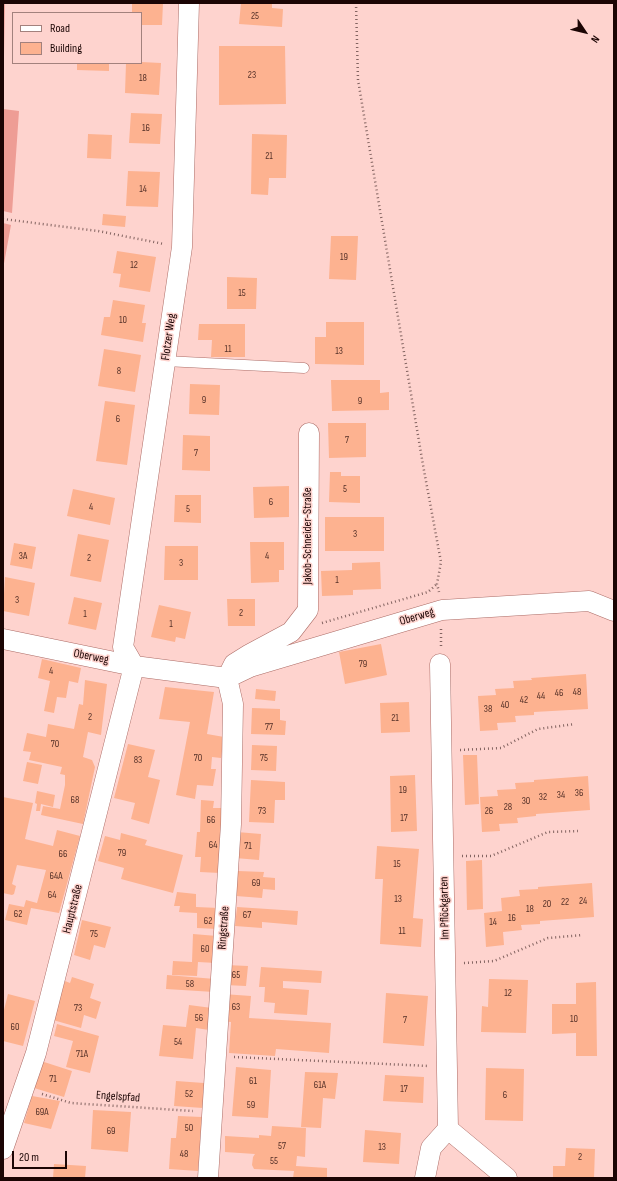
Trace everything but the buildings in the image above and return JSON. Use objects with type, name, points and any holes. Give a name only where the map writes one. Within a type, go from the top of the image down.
[{"type":"street","name":"Flotzer Weg","points":[[134,666],[123,647],[182,247],[189,3]]},
{"type":"street","name":"Jakob-Schneider-Straße","points":[[227,678],[234,664],[291,632],[308,610],[309,433]]},
{"type":"street","name":"Oberweg","points":[[3,639],[134,666],[227,678],[250,667],[442,610],[589,601],[614,610]]},
{"type":"street","name":"Im Pflöckgarten","points":[[440,664],[448,1129]]},
{"type":"street","name":"Hauptstraße","points":[[3,1149],[9,1113],[24,1089],[36,1053],[134,666]]},
{"type":"street","name":"Ringstraße","points":[[208,1178],[231,824],[233,704],[227,678]]},
{"type":"street","points":[[425,1178],[431,1148],[448,1129],[507,1178]]},
{"type":"lane","points":[[165,361],[304,368]]},
{"type":"path","points":[[356,3],[358,80],[423,465],[441,562],[437,584],[442,610],[440,664]]},
{"type":"path","points":[[3,219],[98,231],[182,247]]},
{"type":"path","points":[[322,624],[428,592],[437,584]]},
{"type":"path","points":[[442,750],[501,748],[538,729],[575,724]]},
{"type":"path","points":[[444,857],[491,856],[548,832],[578,831]]},
{"type":"path","points":[[446,964],[494,961],[548,938],[583,935]]},
{"type":"path","points":[[216,1056],[448,1067]]},
{"type":"path","name":"Engelspfad","points":[[24,1089],[71,1103],[212,1112]]},
{"type":"shaded area","points":[[3,3],[5,3],[3,109]]},
{"type":"shaded area","points":[[3,109],[19,111],[12,213],[3,211]]},
{"type":"shaded area","points":[[3,223],[11,225],[3,269]]}]
